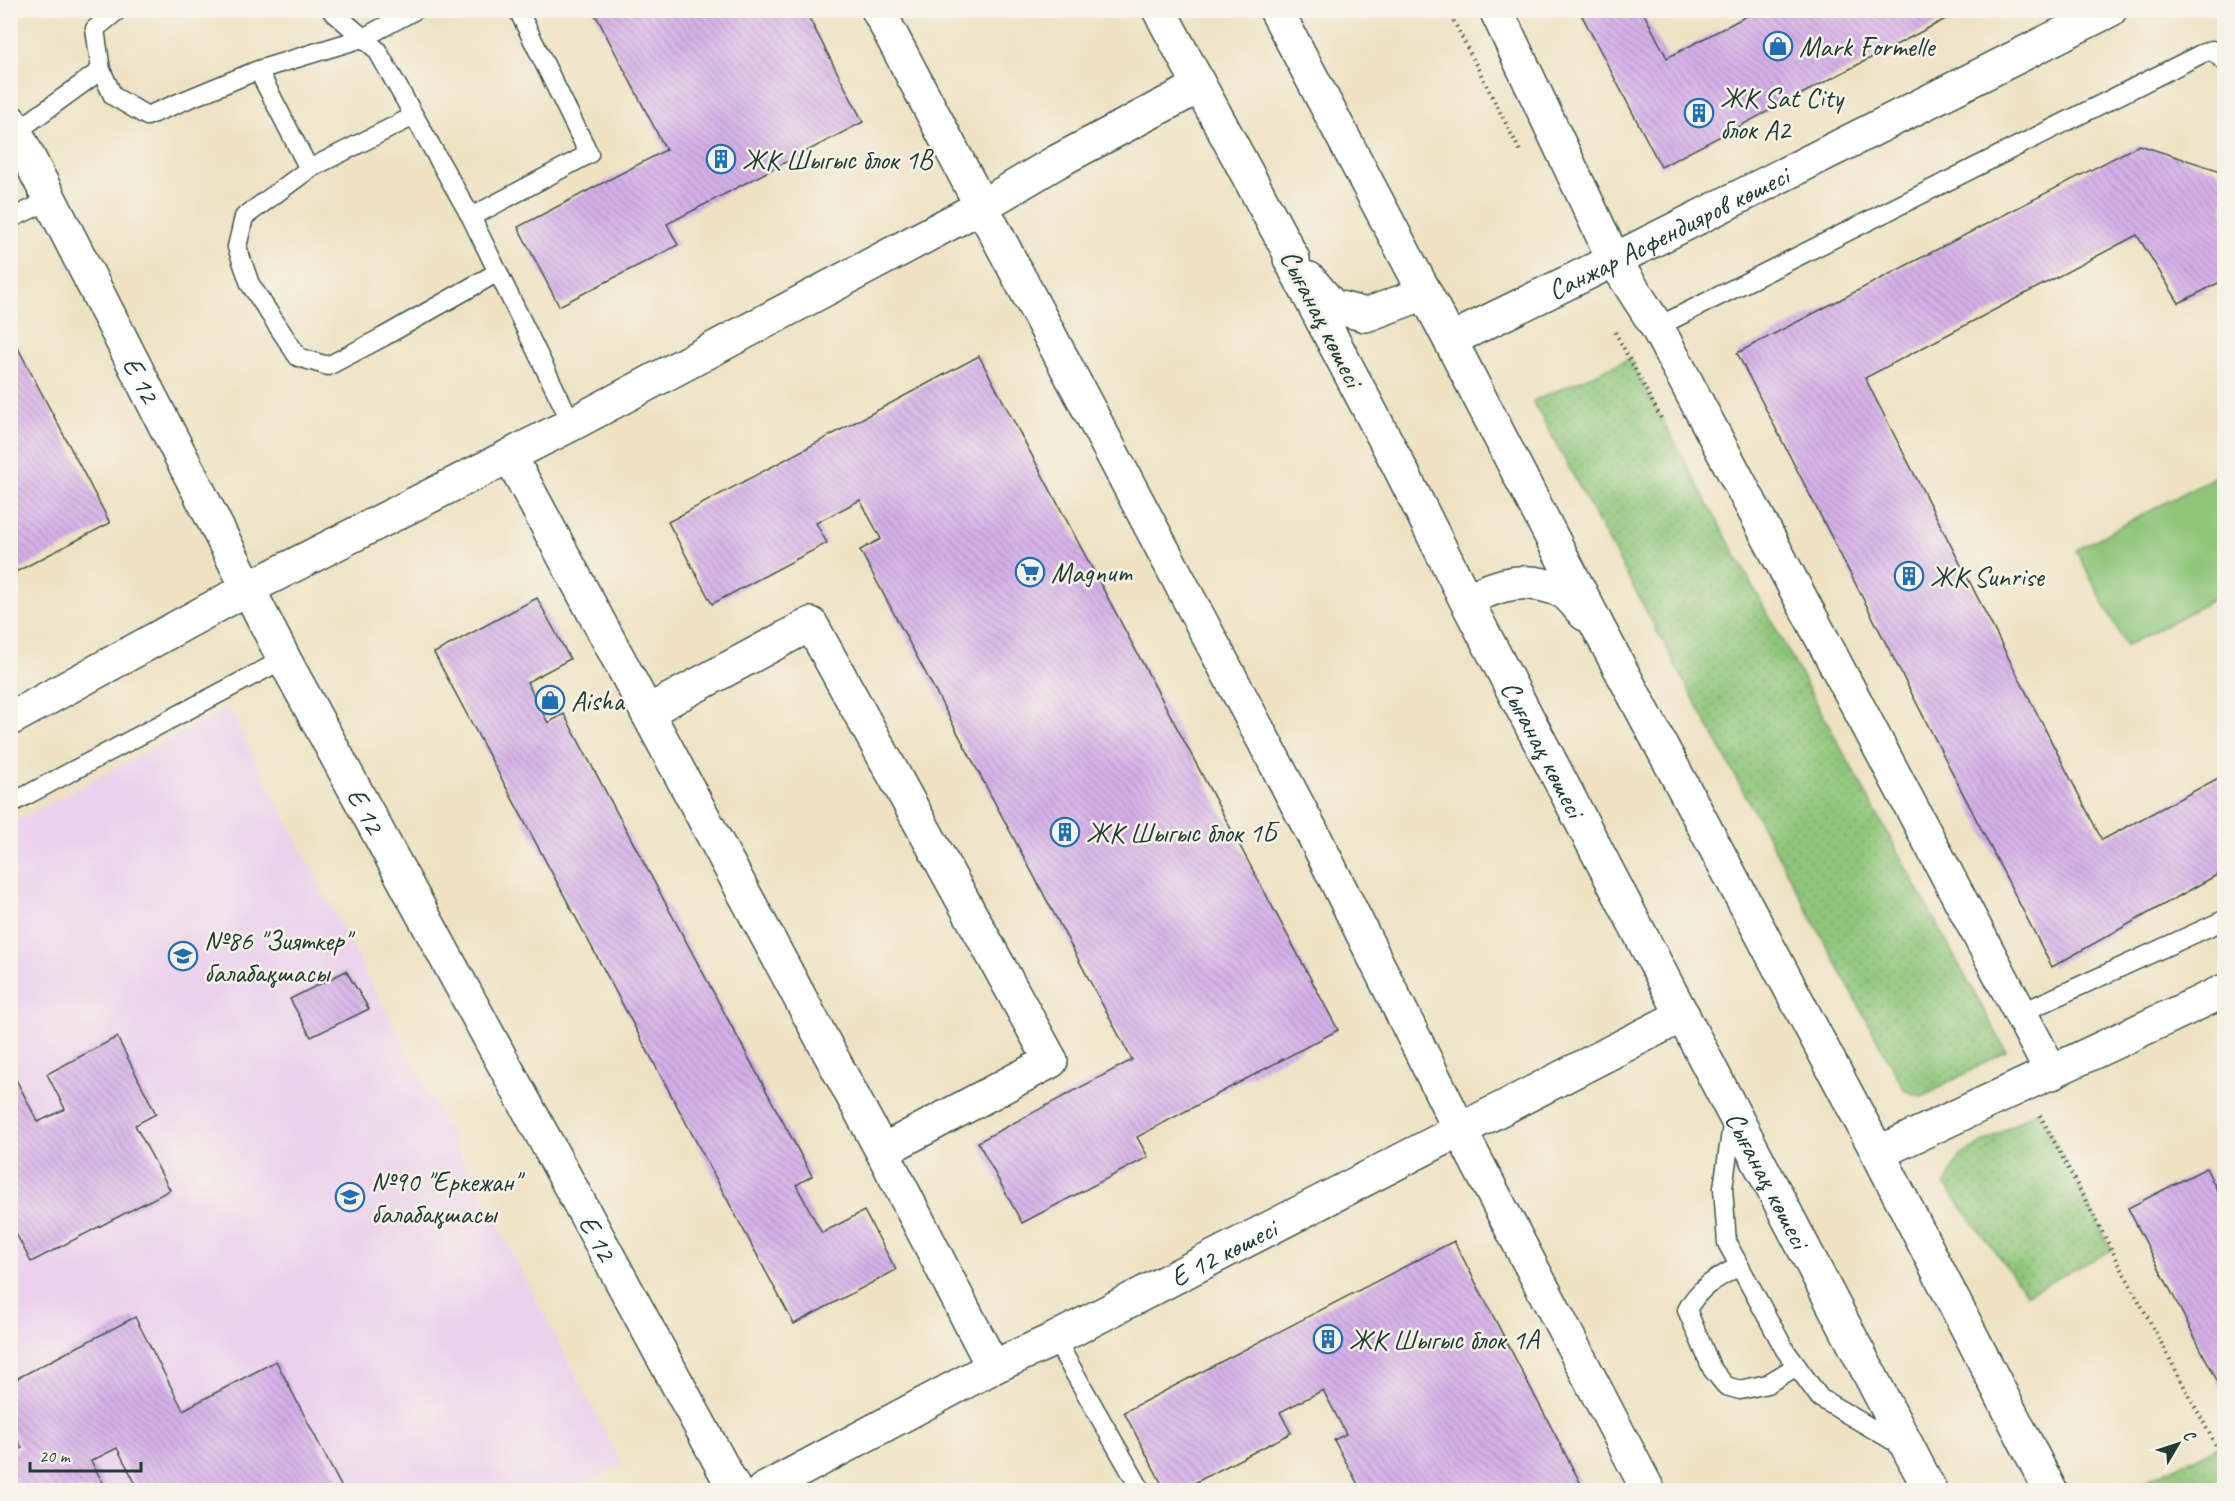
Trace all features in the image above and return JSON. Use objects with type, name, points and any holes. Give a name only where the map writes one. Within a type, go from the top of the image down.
[{"type":"street","points":[[878,10],[1314,836],[1460,1130],[1648,1491]]},
{"type":"street","name":"Сығанақ көшесі","points":[[1159,10],[1198,87],[1293,259],[1290,260],[1400,466],[1466,600],[1930,1491]]},
{"type":"street","points":[[1276,10],[1599,629],[1878,1154],[2050,1491]]},
{"type":"street","points":[[1496,10],[1614,260],[1657,327],[2052,1073]]},
{"type":"street","name":"Санжар Асфендияров көшесі","points":[[1450,340],[2110,10]]},
{"type":"street","points":[[10,718],[247,588],[572,424],[982,206],[1058,161],[1198,87]]},
{"type":"street","name":"E 12","points":[[13,126],[284,659],[735,1491]]},
{"type":"street","points":[[1293,259],[1332,306],[1366,315],[1425,292]]},
{"type":"street","points":[[510,456],[882,1151],[993,1366]]},
{"type":"street","points":[[1466,600],[1489,588],[1524,581],[1563,591],[1599,629]]},
{"type":"street","points":[[647,712],[812,624],[1051,1061],[882,1151]]},
{"type":"street","points":[[1878,1154],[2224,991]]},
{"type":"street","name":"Е 12 көшесі","points":[[763,1491],[993,1366],[1055,1339],[1683,1016]]},
{"type":"lane","points":[[118,10],[95,29],[101,70],[113,96],[147,116],[258,69],[363,38],[415,10]]},
{"type":"lane","points":[[332,10],[376,50],[471,217],[572,424]]},
{"type":"lane","points":[[471,217],[589,154],[519,10]]},
{"type":"lane","points":[[1657,327],[2201,54],[2212,50],[2224,61]]},
{"type":"lane","points":[[258,69],[309,169]]},
{"type":"lane","points":[[13,126],[101,70]]},
{"type":"lane","points":[[414,116],[309,169],[244,217],[237,246],[250,284],[298,357],[328,366],[498,272]]},
{"type":"lane","points":[[10,219],[50,200]]},
{"type":"lane","points":[[10,804],[284,659]]},
{"type":"lane","points":[[2021,1013],[2224,920]]},
{"type":"lane","points":[[1734,1114],[1723,1188],[1727,1243],[1785,1350],[1820,1398],[1908,1449]]},
{"type":"lane","points":[[1739,1266],[1712,1281],[1696,1294],[1688,1310],[1712,1369],[1726,1386],[1740,1390],[1767,1384],[1797,1366]]},
{"type":"lane","points":[[1055,1339],[1140,1491]]},
{"type":"shaded area","points":[[228,708],[622,1464],[572,1490],[11,1490],[11,824]]},
{"type":"green space","points":[[1629,359],[2006,1051],[1923,1097],[1905,1091],[1533,401]]},
{"type":"green space","points":[[2220,474],[2224,482],[2224,594],[2126,646],[2076,550]]},
{"type":"green space","points":[[2038,1110],[2112,1250],[2027,1294],[1945,1185],[1959,1157]]},
{"type":"green space","points":[[2217,1447],[2224,1461],[2224,1490],[2133,1490],[2133,1487]]},
{"type":"building","name":"ЖК Шыгыс блок 1В","points":[[593,10],[805,10],[863,122],[667,224],[678,245],[559,306],[518,227],[666,150]]},
{"type":"building","name":"ЖК Sat City блок A2","points":[[1579,10],[1642,10],[1667,58],[1758,10],[1963,10],[1661,167]]},
{"type":"building","name":"ЖК Sunrise","points":[[2139,145],[2218,170],[2224,182],[2224,280],[2179,303],[2137,235],[1865,378],[2102,840],[2224,775],[2224,871],[2052,967],[1737,353]]},
{"type":"building","points":[[10,333],[110,523],[10,575]]},
{"type":"building","points":[[979,356],[1338,1030],[1137,1137],[1148,1157],[1022,1223],[978,1142],[1132,1060],[860,550],[881,539],[860,500],[816,523],[827,543],[712,604],[668,522]]},
{"type":"building","points":[[537,598],[570,659],[527,682],[548,723],[564,714],[812,1176],[796,1185],[822,1233],[864,1211],[896,1270],[794,1324],[434,653]]},
{"type":"building","points":[[346,971],[369,1009],[311,1037],[290,999]]},
{"type":"building","points":[[117,1037],[156,1114],[135,1125],[170,1190],[31,1262],[10,1222],[10,1068],[38,1122],[65,1109],[47,1074]]},
{"type":"building","points":[[2206,1168],[2224,1204],[2224,1394],[2128,1208]]},
{"type":"building","points":[[1454,1241],[1584,1490],[1361,1490],[1334,1440],[1346,1434],[1323,1390],[1280,1412],[1291,1433],[1181,1490],[1165,1490],[1124,1412]]},
{"type":"building","points":[[135,1317],[183,1410],[276,1361],[343,1490],[213,1490],[210,1486],[202,1490],[139,1490],[117,1448],[91,1461],[107,1490],[19,1490],[10,1473],[10,1454],[22,1448],[10,1425],[10,1382]]},
{"type":"place","name":"Mark Formelle","points":[[1778,46]]},
{"type":"place","name":"ЖК Sat City блок A2","points":[[1699,113]]},
{"type":"place","name":"ЖК Шыгыс блок 1В","points":[[721,159]]},
{"type":"place","name":"Magnum","points":[[1030,572]]},
{"type":"place","name":"ЖК Sunrise","points":[[1909,576]]},
{"type":"place","name":"Aisha","points":[[550,700]]},
{"type":"place","name":"ЖК Шыгыс блок 1Б","points":[[1065,832]]},
{"type":"place","name":"№86 \"Зияткер\" балабақшасы","points":[[183,956]]},
{"type":"place","name":"№90 \"Еркежан\" балабақшасы","points":[[350,1197]]},
{"type":"place","name":"ЖК Шыгыс блок 1А","points":[[1328,1339]]}]
